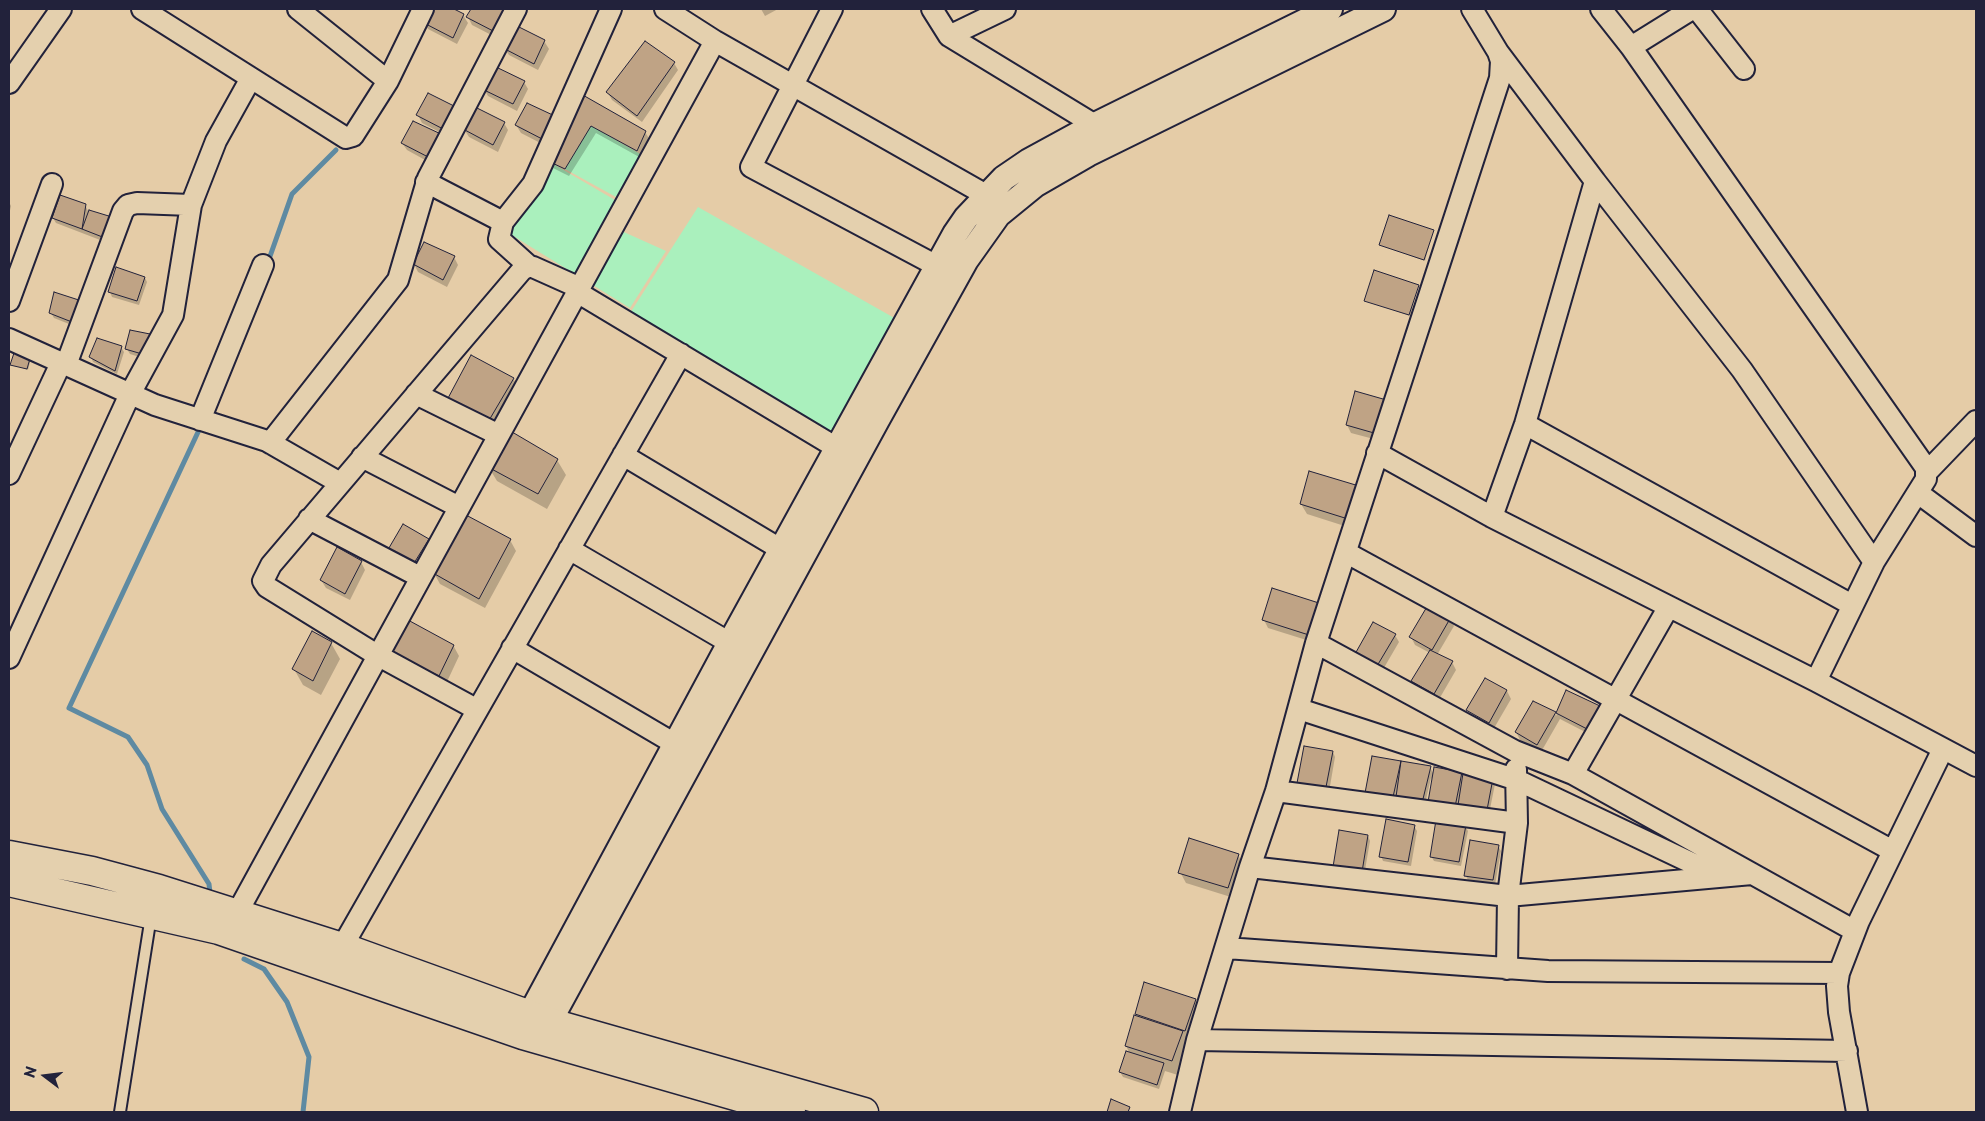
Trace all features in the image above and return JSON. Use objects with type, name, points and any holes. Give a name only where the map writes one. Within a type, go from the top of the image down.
[{"type":"main road","points":[[9,855],[92,871],[155,902],[219,930],[536,1028],[790,1112]]},
{"type":"main road","points":[[9,882],[237,913],[342,947],[536,1028],[864,1112]]},
{"type":"street","points":[[9,83],[61,9]]},
{"type":"street","points":[[142,9],[346,138],[354,136],[388,81],[423,9]]},
{"type":"street","points":[[298,9],[388,81]]},
{"type":"street","points":[[270,443],[398,280],[426,182],[516,9]]},
{"type":"street","points":[[611,9],[533,184],[503,222],[499,239],[528,266],[578,290],[837,448]]},
{"type":"street","points":[[666,9],[715,41],[986,194]]},
{"type":"street","points":[[832,9],[752,167],[937,266]]},
{"type":"street","points":[[932,9],[949,36],[1095,125]]},
{"type":"street","points":[[949,36],[1005,9]]},
{"type":"street","points":[[536,1028],[730,643],[954,234],[986,194],[1015,170],[1095,125],[1330,9]]},
{"type":"street","points":[[536,1028],[961,268],[998,214],[1036,184],[1088,154],[1383,9]]},
{"type":"street","points":[[1472,9],[1498,52],[1595,181],[1742,370],[1874,562]]},
{"type":"street","points":[[1601,9],[1631,47],[1927,472]]},
{"type":"street","points":[[1631,47],[1692,9]]},
{"type":"street","points":[[1697,9],[1744,69]]},
{"type":"street","points":[[237,913],[715,41]]},
{"type":"street","points":[[1180,1112],[1198,1040],[1250,867],[1276,791],[1316,643],[1347,553],[1377,453],[1500,78],[1501,60],[1498,52]]},
{"type":"street","points":[[9,658],[130,394],[173,316],[191,205],[216,141],[251,78]]},
{"type":"street","points":[[1492,517],[1525,424],[1595,181]]},
{"type":"street","points":[[426,182],[503,222]]},
{"type":"street","points":[[9,301],[52,184]]},
{"type":"street","points":[[9,474],[64,364],[123,211],[128,205],[136,203],[191,205]]},
{"type":"street","points":[[200,420],[263,265]]},
{"type":"street","points":[[476,709],[377,655],[267,587],[263,581],[271,565],[309,519],[522,270],[528,266]]},
{"type":"street","points":[[9,339],[155,405],[270,443],[340,483]]},
{"type":"street","points":[[342,947],[476,709],[681,354]]},
{"type":"street","points":[[416,394],[499,435]]},
{"type":"street","points":[[1816,681],[1874,562],[1926,480],[1927,472],[1976,421]]},
{"type":"street","points":[[1525,424],[1852,605]]},
{"type":"street","points":[[1377,453],[1492,517],[1668,608],[1816,681],[1976,766]]},
{"type":"street","points":[[623,455],[782,550]]},
{"type":"street","points":[[362,457],[459,507]]},
{"type":"street","points":[[1918,493],[1976,536]]},
{"type":"street","points":[[309,519],[420,577]]},
{"type":"street","points":[[569,550],[730,643]]},
{"type":"street","points":[[1347,553],[1893,851]]},
{"type":"street","points":[[1573,774],[1614,699],[1668,608]]},
{"type":"street","points":[[1316,643],[1515,751],[1573,774],[1855,931]]},
{"type":"street","points":[[512,648],[677,745]]},
{"type":"street","points":[[1299,709],[1517,780],[1720,877]]},
{"type":"street","points":[[1857,1112],[1839,1012],[1837,986],[1839,973],[1855,931],[1943,749]]},
{"type":"street","points":[[1507,969],[1508,896],[1517,823],[1515,751]]},
{"type":"street","points":[[1276,791],[1517,823]]},
{"type":"street","points":[[1250,867],[1508,896],[1752,874]]},
{"type":"street","points":[[1226,948],[1548,971],[1839,973]]},
{"type":"street","points":[[1198,1040],[1846,1051]]},
{"type":"lane","points":[[120,1112],[155,902]]},
{"type":"green space","points":[[591,126],[642,155],[616,197],[565,169]]},
{"type":"green space","points":[[548,161],[615,200],[606,224],[666,251],[630,308],[510,234]]},
{"type":"green space","points":[[698,207],[905,324],[837,448],[625,321]]},
{"type":"building","points":[[429,9],[454,9],[464,14],[453,38],[422,22]]},
{"type":"building","points":[[471,9],[508,9],[497,33],[466,17]]},
{"type":"building","points":[[515,25],[545,40],[534,64],[503,48]]},
{"type":"building","points":[[645,41],[675,62],[637,116],[606,92]]},
{"type":"building","points":[[494,66],[525,81],[513,104],[482,89]]},
{"type":"building","points":[[428,93],[458,108],[447,131],[416,115]]},
{"type":"building","points":[[581,94],[646,131],[637,151],[591,126],[565,169],[548,161]]},
{"type":"building","points":[[527,103],[557,117],[546,141],[515,125]]},
{"type":"building","points":[[475,107],[505,122],[493,145],[463,129]]},
{"type":"building","points":[[413,121],[443,135],[432,159],[401,143]]},
{"type":"building","points":[[60,195],[86,204],[82,229],[52,218]]},
{"type":"building","points":[[89,210],[112,217],[105,238],[82,229]]},
{"type":"building","points":[[1389,215],[1434,230],[1424,260],[1379,245]]},
{"type":"building","points":[[424,242],[455,256],[443,280],[413,264]]},
{"type":"building","points":[[116,267],[145,277],[137,301],[108,292]]},
{"type":"building","points":[[1374,270],[1419,285],[1409,315],[1364,301]]},
{"type":"building","points":[[54,292],[88,303],[77,324],[49,313]]},
{"type":"building","points":[[130,330],[155,335],[149,356],[125,349]]},
{"type":"building","points":[[97,338],[122,346],[115,371],[89,357]]},
{"type":"building","points":[[15,350],[31,355],[27,369],[10,365]]},
{"type":"building","points":[[471,355],[514,378],[488,422],[447,400]]},
{"type":"building","points":[[1355,391],[1390,401],[1381,435],[1346,425]]},
{"type":"building","points":[[507,429],[558,459],[538,494],[486,466]]},
{"type":"building","points":[[1309,471],[1359,486],[1348,519],[1300,504]]},
{"type":"building","points":[[466,515],[511,539],[479,599],[433,573]]},
{"type":"building","points":[[403,524],[429,539],[411,568],[386,553]]},
{"type":"building","points":[[337,547],[362,561],[345,594],[320,580]]},
{"type":"building","points":[[1272,588],[1322,604],[1312,636],[1262,620]]},
{"type":"building","points":[[1428,605],[1451,617],[1432,650],[1409,637]]},
{"type":"building","points":[[408,620],[454,645],[439,676],[390,652]]},
{"type":"building","points":[[1373,622],[1396,634],[1377,666],[1355,654]]},
{"type":"building","points":[[312,631],[332,642],[313,681],[292,669]]},
{"type":"building","points":[[1430,650],[1453,661],[1434,694],[1411,681]]},
{"type":"building","points":[[1485,678],[1507,690],[1489,723],[1466,710]]},
{"type":"building","points":[[1566,690],[1600,706],[1589,730],[1556,713]]},
{"type":"building","points":[[1533,701],[1556,712],[1537,745],[1515,732]]},
{"type":"building","points":[[1304,746],[1333,751],[1326,787],[1297,783]]},
{"type":"building","points":[[1372,756],[1401,761],[1393,797],[1365,793]]},
{"type":"building","points":[[1401,761],[1431,766],[1423,799],[1396,797]]},
{"type":"building","points":[[1434,767],[1462,772],[1455,807],[1428,802]]},
{"type":"building","points":[[1464,767],[1494,773],[1487,810],[1458,805]]},
{"type":"building","points":[[1386,819],[1415,825],[1408,862],[1379,857]]},
{"type":"building","points":[[1436,820],[1466,825],[1459,862],[1430,857]]},
{"type":"building","points":[[1339,830],[1368,835],[1362,872],[1333,867]]},
{"type":"building","points":[[1189,838],[1239,854],[1228,888],[1178,873]]},
{"type":"building","points":[[1470,840],[1499,845],[1493,880],[1464,876]]},
{"type":"building","points":[[1144,982],[1196,999],[1185,1031],[1135,1014]]},
{"type":"building","points":[[1134,1015],[1183,1031],[1172,1061],[1125,1046]]},
{"type":"building","points":[[1126,1051],[1164,1063],[1157,1085],[1119,1072]]},
{"type":"building","points":[[1111,1099],[1130,1107],[1128,1112],[1107,1112]]},
{"type":"waterway","points":[[268,262],[292,194],[336,150]]},
{"type":"waterway","points":[[199,430],[69,708],[128,737],[147,765],[162,809],[209,884],[210,893]]},
{"type":"waterway","points":[[244,959],[264,969],[287,1002],[309,1057],[303,1112]]}]
